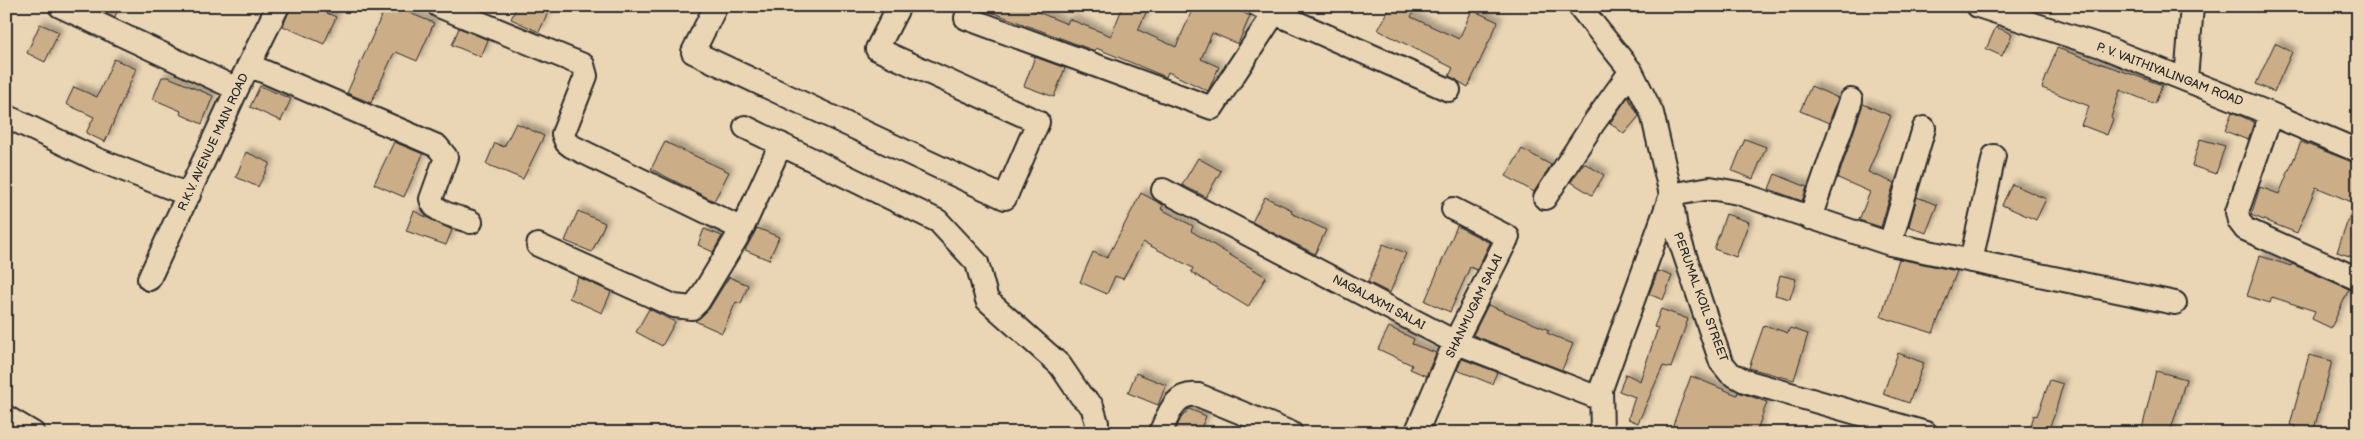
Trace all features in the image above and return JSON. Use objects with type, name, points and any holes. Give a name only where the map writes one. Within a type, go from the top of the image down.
[{"type":"street","points":[[60,6],[237,89]]},
{"type":"street","name":"R.K.V. AVENUE MAIN ROAD","points":[[149,279],[190,195],[237,89],[278,6]]},
{"type":"street","points":[[439,6],[583,65],[586,76],[563,134],[566,142],[742,229]]},
{"type":"street","points":[[716,6],[693,52],[1005,198],[1038,122],[877,49],[899,6]]},
{"type":"street","name":"PERUMAL KOIL STREET","points":[[1579,6],[1631,71],[1652,112],[1671,195],[1676,229],[1721,362],[1730,373],[1745,381],[1926,433]]},
{"type":"street","name":"P. V. VAITHIYALINGAM ROAD","points":[[1978,6],[2101,46],[2186,79],[2358,151]]},
{"type":"street","points":[[2186,79],[2192,6]]},
{"type":"street","points":[[966,18],[1212,108],[1271,9],[1449,90]]},
{"type":"street","points":[[249,65],[437,146],[446,157],[432,204],[436,209],[471,222]]},
{"type":"street","points":[[1545,198],[1592,124],[1631,71]]},
{"type":"street","points":[[1810,218],[1851,100]]},
{"type":"street","points":[[2271,114],[2237,212],[2239,222],[2245,229],[2358,279]]},
{"type":"street","points":[[6,116],[96,159],[190,195]]},
{"type":"street","points":[[745,127],[938,221],[977,264],[987,300],[1060,365],[1082,396],[1092,406],[1095,414],[1096,431]]},
{"type":"street","points":[[1890,244],[1924,128]]},
{"type":"street","points":[[538,246],[674,306],[686,309],[692,308],[698,302],[742,229],[781,144]]},
{"type":"street","points":[[1971,262],[1994,156]]},
{"type":"street","points":[[1602,433],[1601,389],[1671,195],[1710,188],[1738,193],[1890,244],[2175,303]]},
{"type":"street","name":"NAGALAXMI SALAI","points":[[1163,190],[1455,342],[1601,399]]},
{"type":"street","name":"SHANMUGAM SALAI","points":[[1416,433],[1455,342],[1508,237],[1453,209]]},
{"type":"street","points":[[1160,433],[1180,397],[1188,394],[1198,395],[1278,430]]},
{"type":"street","points":[[6,417],[34,433]]},
{"type":"building","points":[[95,6],[119,6],[115,17]]},
{"type":"building","points":[[291,6],[311,6],[336,17],[324,44],[283,26]]},
{"type":"building","points":[[386,6],[401,12],[402,10],[434,23],[417,61],[396,52],[393,55],[371,103],[347,93]]},
{"type":"building","points":[[517,6],[551,6],[539,32],[511,19]]},
{"type":"building","points":[[975,6],[1023,6],[1067,24],[1069,19],[1111,36],[1123,6],[1149,6],[1138,30],[1176,47],[1194,6],[1229,6],[1250,16],[1238,44],[1212,33],[1201,59],[1219,67],[1208,91],[1168,72],[1166,77],[1096,48],[1095,51]]},
{"type":"building","points":[[1391,6],[1416,6],[1411,17],[1459,39],[1472,10],[1498,22],[1468,87],[1449,76],[1453,68],[1378,30]]},
{"type":"building","points":[[40,24],[59,32],[45,62],[27,53]]},
{"type":"building","points":[[1996,27],[2012,34],[2002,56],[1986,49]]},
{"type":"building","points":[[459,28],[488,40],[481,57],[452,45]]},
{"type":"building","points":[[2275,43],[2292,52],[2274,92],[2256,84]]},
{"type":"building","points":[[2057,48],[2162,85],[2155,104],[2120,90],[2107,135],[2081,125],[2089,106],[2042,88]]},
{"type":"building","points":[[1035,57],[1065,68],[1054,97],[1024,86]]},
{"type":"building","points":[[114,59],[136,69],[105,142],[86,133],[94,117],[66,104],[74,87],[97,97]]},
{"type":"building","points":[[162,77],[168,77],[213,96],[202,124],[180,114],[181,111],[153,99]]},
{"type":"building","points":[[260,86],[291,99],[281,121],[250,107]]},
{"type":"building","points":[[1811,86],[1838,98],[1829,123],[1800,111]]},
{"type":"building","points":[[1628,97],[1639,116],[1624,134],[1610,123]]},
{"type":"building","points":[[1863,104],[1891,116],[1868,172],[1894,183],[1881,227],[1859,220],[1870,192],[1838,178]]},
{"type":"building","points":[[2232,112],[2254,122],[2248,140],[2225,131]]},
{"type":"building","points":[[516,123],[544,136],[523,179],[486,164],[495,143],[504,147]]},
{"type":"building","points":[[1745,139],[1766,147],[1753,179],[1732,171]]},
{"type":"building","points":[[2200,139],[2225,146],[2216,174],[2192,166]]},
{"type":"building","points":[[394,142],[423,154],[404,197],[374,184]]},
{"type":"building","points":[[665,142],[729,172],[714,201],[651,169]]},
{"type":"building","points":[[2301,142],[2358,164],[2358,250],[2355,258],[2337,252],[2354,203],[2316,187],[2297,233],[2251,215],[2260,187],[2279,194]]},
{"type":"building","points":[[1522,149],[1551,165],[1534,192],[1506,176]]},
{"type":"building","points":[[246,152],[270,163],[258,187],[236,177]]},
{"type":"building","points":[[1198,158],[1221,171],[1206,197],[1182,185]]},
{"type":"building","points":[[1584,163],[1604,175],[1592,195],[1571,182]]},
{"type":"building","points":[[1775,174],[1807,187],[1802,201],[1769,189]]},
{"type":"building","points":[[2012,184],[2046,199],[2036,220],[2002,205]]},
{"type":"building","points":[[1141,193],[1163,205],[1161,209],[1193,226],[1191,231],[1266,277],[1248,307],[1191,272],[1193,268],[1143,242],[1123,279],[1115,276],[1107,294],[1080,282],[1093,252],[1107,258]]},
{"type":"building","points":[[1265,197],[1292,210],[1291,213],[1326,230],[1315,254],[1252,222]]},
{"type":"building","points":[[1917,197],[1937,205],[1926,233],[1909,226]]},
{"type":"building","points":[[414,211],[452,230],[446,245],[406,231]]},
{"type":"building","points":[[578,211],[605,223],[592,252],[565,241]]},
{"type":"building","points":[[1726,214],[1749,222],[1736,257],[1714,249]]},
{"type":"building","points":[[1457,226],[1490,243],[1477,270],[1470,267],[1450,312],[1425,301]]},
{"type":"building","points":[[757,228],[779,237],[769,260],[745,250]]},
{"type":"building","points":[[704,229],[722,236],[713,252],[698,245]]},
{"type":"building","points":[[1383,244],[1406,253],[1390,293],[1368,282]]},
{"type":"building","points":[[2260,256],[2291,266],[2292,264],[2349,289],[2331,328],[2312,319],[2315,311],[2272,297],[2270,303],[2247,296]]},
{"type":"building","points":[[1899,259],[1957,271],[1933,333],[1881,317]]},
{"type":"building","points":[[1658,271],[1672,276],[1663,300],[1649,294]]},
{"type":"building","points":[[1780,275],[1796,279],[1790,299],[1775,295]]},
{"type":"building","points":[[578,277],[611,292],[602,313],[569,298]]},
{"type":"building","points":[[729,277],[748,285],[741,304],[736,302],[722,333],[695,321],[709,309]]},
{"type":"building","points":[[1488,305],[1549,330],[1547,333],[1573,344],[1562,370],[1473,335]]},
{"type":"building","points":[[649,309],[675,322],[662,346],[636,332]]},
{"type":"building","points":[[1661,309],[1688,319],[1671,368],[1663,366],[1638,423],[1628,419],[1635,397],[1619,391],[1626,374],[1640,381],[1658,328],[1654,327]]},
{"type":"building","points":[[1764,325],[1788,333],[1790,328],[1808,334],[1794,380],[1749,368]]},
{"type":"building","points":[[1389,327],[1414,339],[1412,344],[1436,353],[1426,376],[1410,369],[1412,365],[1378,349]]},
{"type":"building","points":[[1898,353],[1924,363],[1909,403],[1883,394]]},
{"type":"building","points":[[2309,355],[2332,361],[2313,433],[2294,433],[2295,426],[2290,425]]},
{"type":"building","points":[[1462,359],[1497,372],[1492,384],[1457,370]]},
{"type":"building","points":[[2156,371],[2186,379],[2170,433],[2141,433]]},
{"type":"building","points":[[1136,373],[1166,385],[1158,405],[1128,393]]},
{"type":"building","points":[[1691,376],[1737,395],[1738,392],[1767,402],[1756,433],[1670,433]]},
{"type":"building","points":[[2050,380],[2063,384],[2054,416],[2047,433],[2029,433],[2034,415],[2037,416]]},
{"type":"building","points":[[1189,409],[1206,416],[1199,433],[1174,433],[1181,418]]}]
